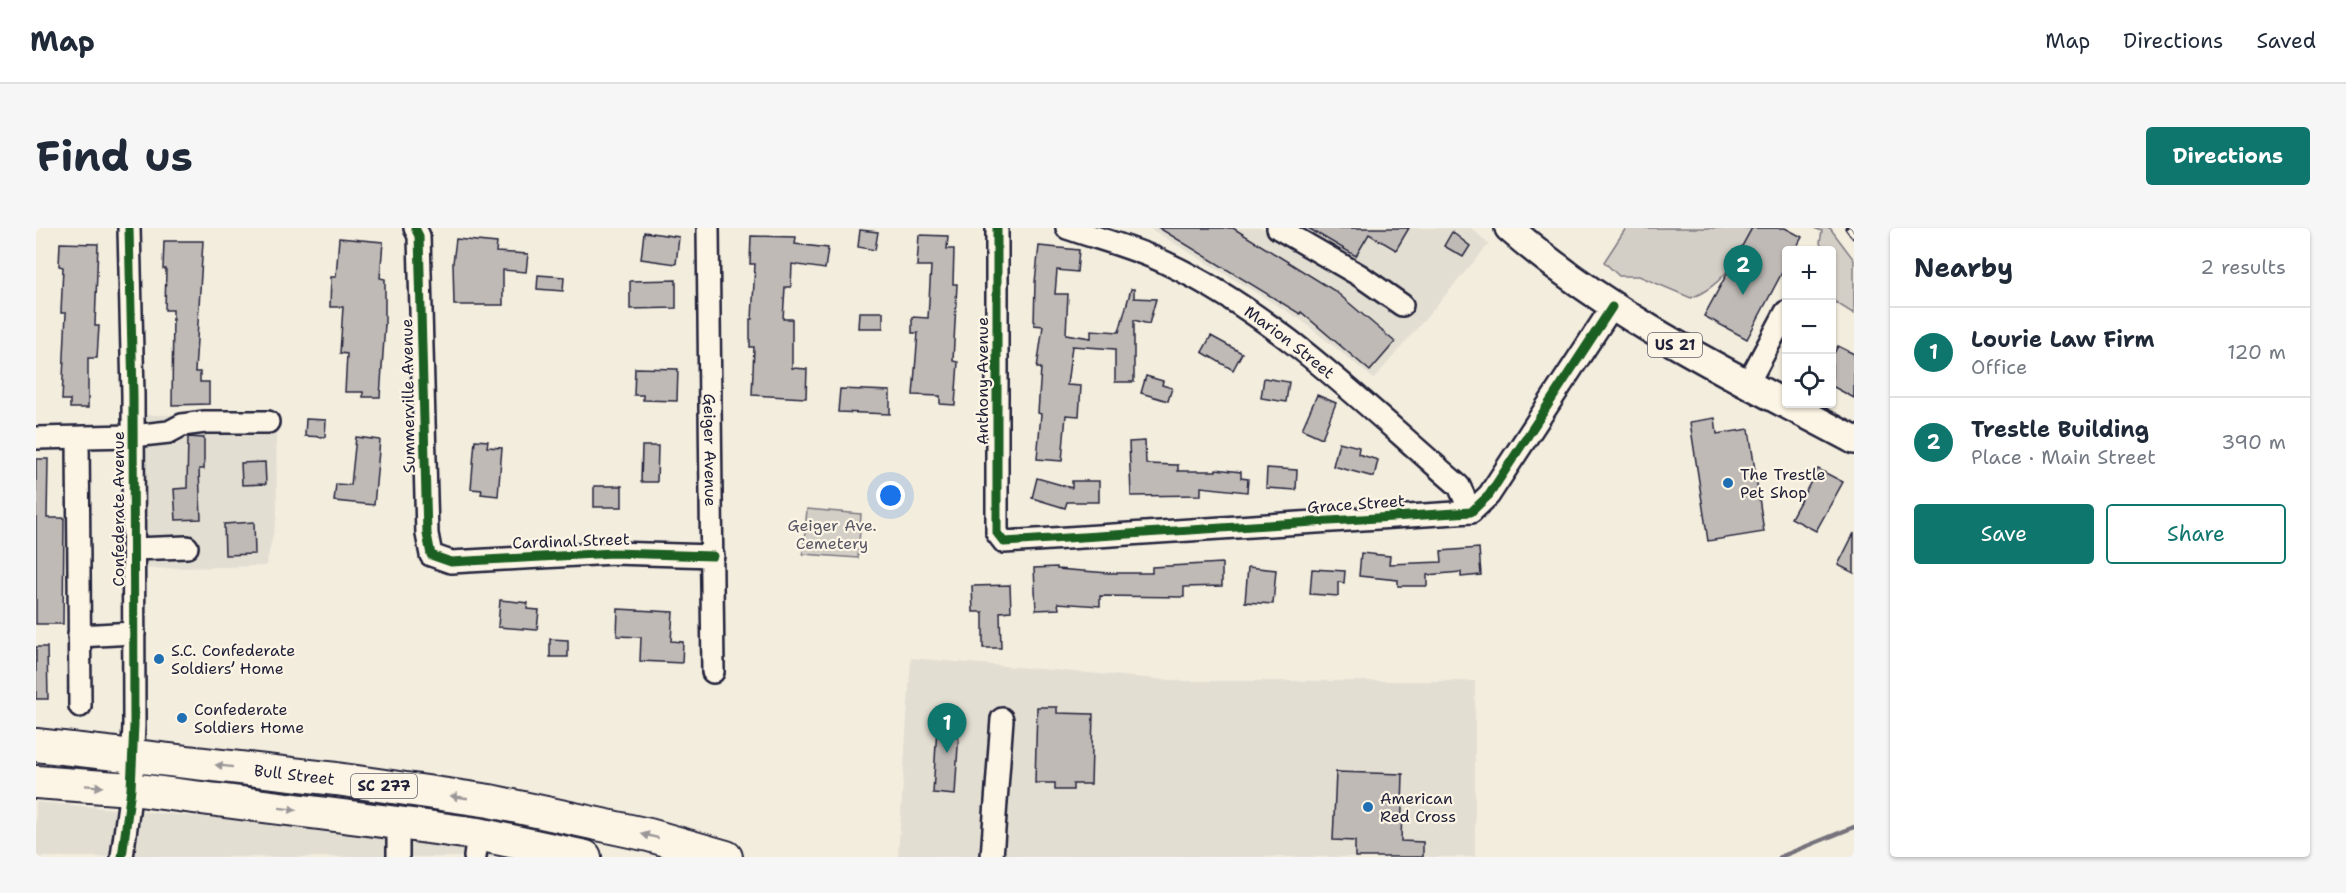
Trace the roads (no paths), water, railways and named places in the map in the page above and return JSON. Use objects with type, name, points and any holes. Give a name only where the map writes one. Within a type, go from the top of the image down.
[{"type":"highway","name":"Bull Street","points":[[36,745],[336,778],[490,801],[650,836],[726,857]]},
{"type":"highway","name":"SC 277","points":[[36,782],[131,789],[398,823],[477,846],[585,857]]},
{"type":"main road","name":"US 21","points":[[1509,228],[1563,272],[1612,307],[1673,344],[1854,440]]},
{"type":"street","name":"Confederate Avenue","points":[[122,857],[133,755],[133,436],[129,228]]},
{"type":"street","name":"Geiger Avenue","points":[[708,228],[713,556],[712,672]]},
{"type":"street","name":"Anthony Avenue","points":[[997,533],[998,228]]},
{"type":"street","name":"Marion Street","points":[[1067,228],[1165,262],[1241,305],[1291,341],[1459,486],[1471,512]]},
{"type":"street","points":[[1278,228],[1359,275],[1401,304]]},
{"type":"street","name":"Summerville Avenue","points":[[419,231],[427,534],[431,555]]},
{"type":"street","points":[[1471,512],[1489,495],[1612,307]]},
{"type":"street","points":[[1748,383],[1782,319]]},
{"type":"street","points":[[36,438],[133,436],[169,432],[182,425],[205,422],[268,422]]},
{"type":"street","points":[[78,438],[80,706]]},
{"type":"street","name":"Grace Street","points":[[997,533],[1004,542],[1471,512]]},
{"type":"street","points":[[133,549],[187,547]]},
{"type":"street","name":"Cardinal Street","points":[[431,555],[451,562],[613,553],[713,556]]},
{"type":"street","points":[[79,636],[134,633]]},
{"type":"street","points":[[992,857],[1002,719]]},
{"type":"street","points":[[398,823],[398,857]]},
{"type":"waterway","points":[[1780,857],[1854,827]]},
{"type":"railway","points":[[1848,228],[1854,236]]},
{"type":"place","name":"Trestle Building","points":[[1743,295]]},
{"type":"place","name":"The Trestle Pet Shop","points":[[1728,483]]},
{"type":"place","name":"S.C. Confederate Soldiers’ Home","points":[[159,659]]},
{"type":"place","name":"Confederate Soldiers Home","points":[[182,718]]},
{"type":"place","name":"Lourie Law Firm","points":[[947,753]]},
{"type":"place","name":"American Red Cross","points":[[1368,807]]},
{"type":"park label","name":"Geiger Ave. Cemetery","points":[[832,534]]}]
